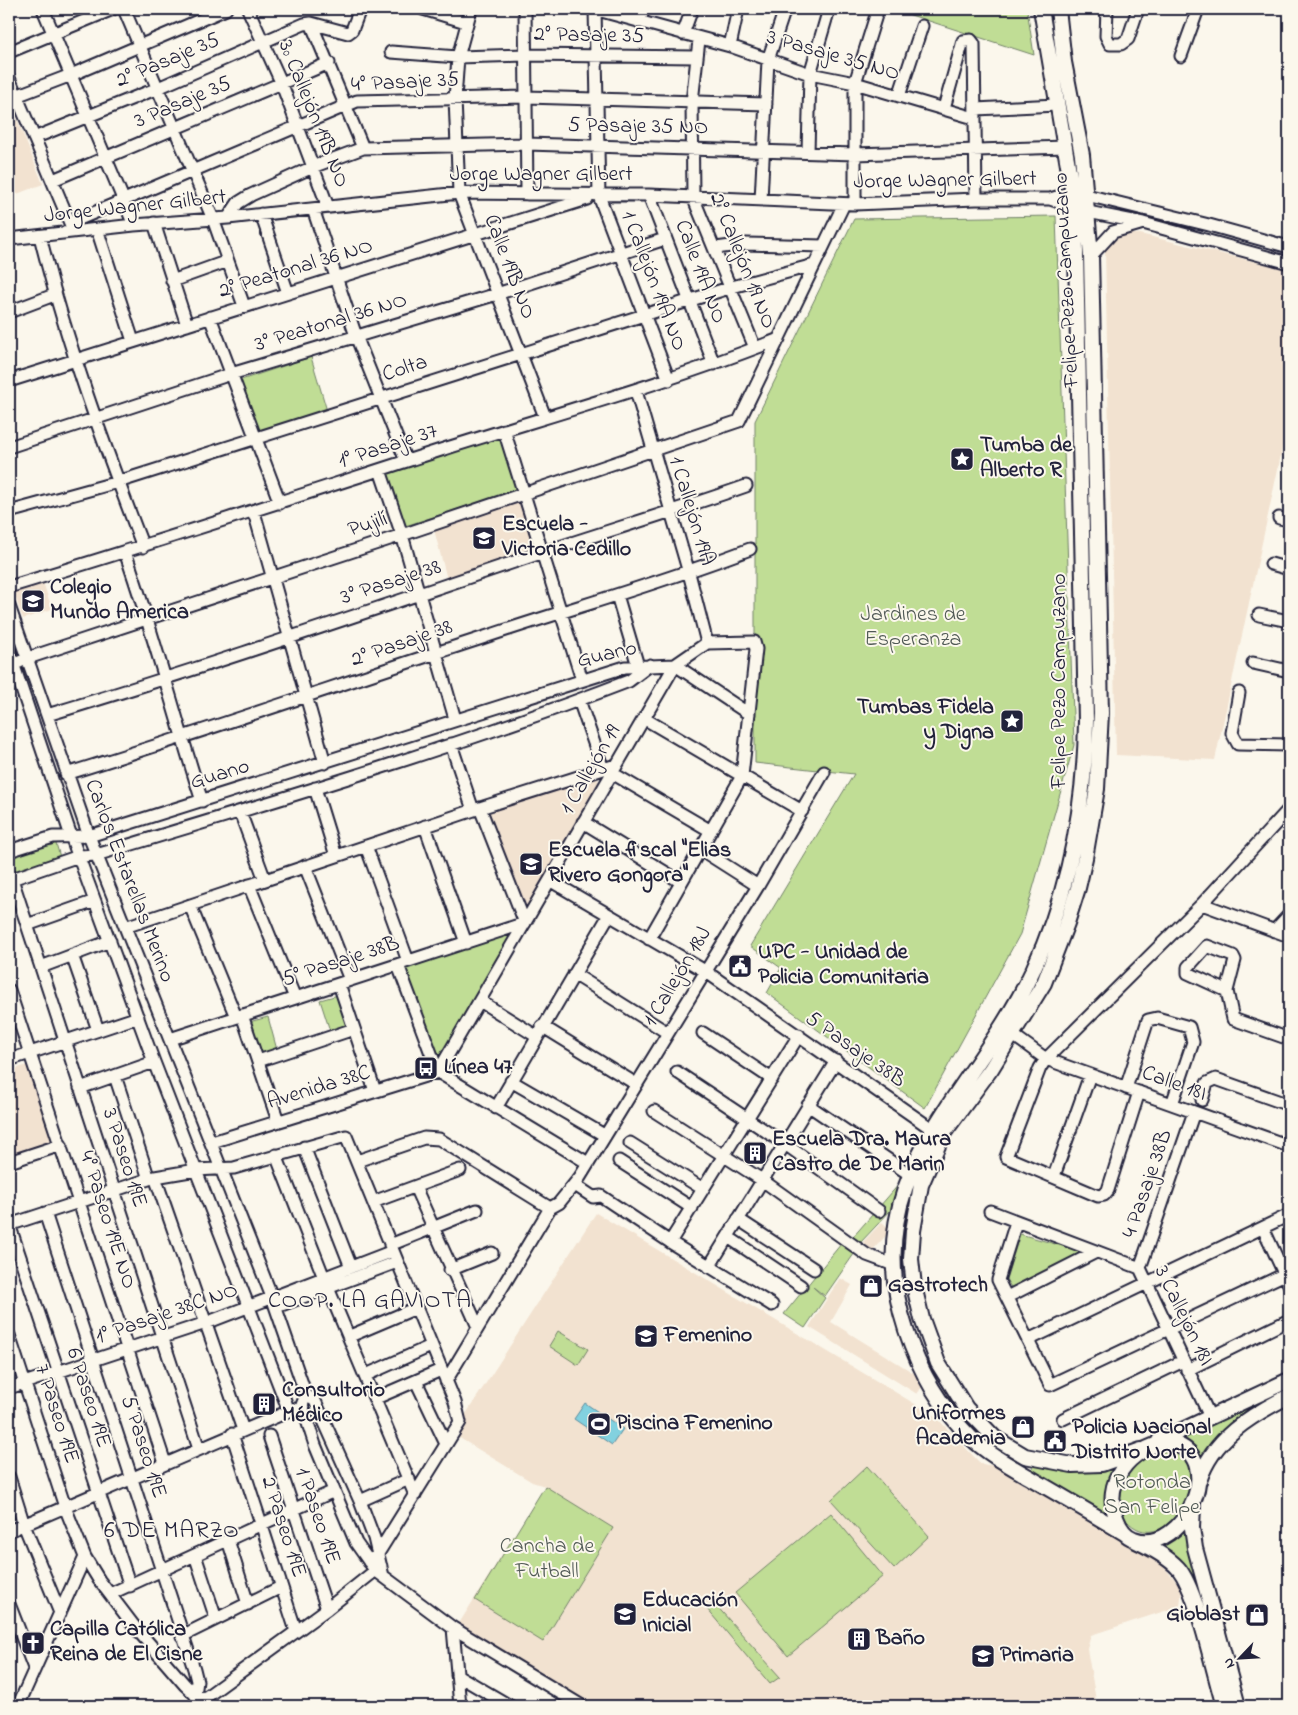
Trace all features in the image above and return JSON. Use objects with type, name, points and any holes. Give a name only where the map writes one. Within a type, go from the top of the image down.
[{"type":"main road","name":"Felipe Pezo Campuzano","points":[[1041,9],[1057,105],[1091,256],[1101,713],[1096,789],[1085,858],[1067,923],[1044,983],[991,1069],[943,1134],[922,1185],[913,1231],[911,1259],[914,1286],[922,1319],[938,1363],[954,1392],[980,1424],[1011,1449],[1043,1461],[1087,1466],[1115,1460],[1210,1418],[1289,1380]]},
{"type":"main road","name":"Felipe Pezo Campuzano","points":[[1058,9],[1064,62],[1082,155],[1080,201],[1085,772],[1077,828],[1066,877],[1046,940],[1032,973],[985,1053],[932,1128],[909,1174],[897,1220],[894,1265],[901,1314],[908,1336],[928,1382],[951,1416],[988,1453],[1172,1562],[1185,1578],[1194,1602],[1224,1706]]},
{"type":"main road","points":[[1238,1706],[1195,1548],[1192,1528],[1193,1505],[1198,1484],[1207,1462],[1230,1433],[1250,1417],[1289,1396]]},
{"type":"main road","points":[[1193,1505],[1180,1524],[1169,1533],[1147,1541],[1130,1537],[1114,1512],[1112,1494],[1118,1475],[1146,1447],[1166,1442],[1186,1448],[1197,1467],[1198,1484]]},
{"type":"street","points":[[43,9],[90,116],[134,224]]},
{"type":"street","points":[[9,52],[113,9]]},
{"type":"street","points":[[124,9],[214,219],[244,306]]},
{"type":"street","points":[[16,96],[71,75],[226,9]]},
{"type":"street","name":"3º Callejón 19B NO","points":[[248,9],[299,126],[315,166],[328,207]]},
{"type":"street","points":[[311,23],[346,33],[352,30],[360,9]]},
{"type":"street","points":[[423,9],[466,22]]},
{"type":"street","name":"Calle 19B NO","points":[[471,9],[458,57],[455,99],[459,193],[546,417]]},
{"type":"street","points":[[525,9],[527,194]]},
{"type":"street","points":[[595,9],[598,147],[597,196]]},
{"type":"street","name":"3 Pasaje 35 NO","points":[[595,9],[699,40],[730,46],[810,74],[855,83],[944,108],[975,113]]},
{"type":"street","points":[[639,22],[644,9]]},
{"type":"street","points":[[683,34],[692,9]]},
{"type":"street","points":[[730,46],[738,9]]},
{"type":"street","points":[[761,200],[768,60],[785,9]]},
{"type":"street","points":[[808,152],[810,74],[830,9]]},
{"type":"street","points":[[1107,9],[1108,41],[1110,44],[1121,44],[1128,39],[1134,9]]},
{"type":"street","points":[[1181,56],[1198,9]]},
{"type":"street","points":[[779,339],[823,246],[850,204],[855,154],[855,83],[877,12]]},
{"type":"street","points":[[311,23],[363,148]]},
{"type":"street","name":"2° Pasaje 35","points":[[34,138],[311,23]]},
{"type":"street","points":[[899,96],[922,26]]},
{"type":"street","name":"2° Callejón 19 NO","points":[[699,40],[692,102],[692,197],[716,248],[755,348]]},
{"type":"street","points":[[944,108],[963,41],[968,40],[974,44],[976,199]]},
{"type":"street","name":"2° Pasaje 35","points":[[391,52],[458,57],[525,55],[696,57]]},
{"type":"street","name":"3 Pasaje 35","points":[[53,180],[175,130],[281,82],[329,63]]},
{"type":"street","points":[[9,78],[72,227]]},
{"type":"street","name":"4° Pasaje 35","points":[[72,227],[124,200],[299,126],[346,104],[357,101],[526,97],[766,104]]},
{"type":"street","points":[[975,113],[1057,105]]},
{"type":"street","name":"5 Pasaje 35 NO","points":[[228,218],[243,199],[315,166],[363,148],[456,144],[527,144],[598,147],[692,147],[855,154],[1066,147]]},
{"type":"street","name":"Jorge Wagner Gilbert","points":[[9,240],[40,236],[72,227],[97,229],[134,224],[228,218],[459,193],[597,196],[649,195],[850,204],[976,199],[1080,201]]},
{"type":"street","name":"Calle 19A NO","points":[[649,195],[714,364]]},
{"type":"street","name":"2° Peatonal 36 NO","points":[[9,381],[597,196]]},
{"type":"street","name":"1 Callejón 19A NO","points":[[597,196],[669,380]]},
{"type":"street","points":[[1080,201],[1143,223],[1289,263]]},
{"type":"street","points":[[1080,201],[1289,247]]},
{"type":"street","points":[[313,208],[356,336],[406,461]]},
{"type":"street","points":[[261,214],[288,293]]},
{"type":"street","points":[[154,223],[187,325]]},
{"type":"street","points":[[1091,256],[1113,232],[1143,223]]},
{"type":"street","points":[[97,229],[133,341]]},
{"type":"street","points":[[40,236],[54,295],[75,359],[95,419],[143,547]]},
{"type":"street","name":"3° Peatonal 36 NO","points":[[9,447],[231,374],[497,294],[665,239]]},
{"type":"street","points":[[716,248],[746,244],[823,246]]},
{"type":"street","points":[[172,281],[228,261]]},
{"type":"street","name":"Colta","points":[[9,512],[118,482],[521,353],[645,316],[732,287],[814,264]]},
{"type":"street","points":[[9,312],[54,295]]},
{"type":"street","points":[[210,317],[280,503]]},
{"type":"street","name":"1° Pasaje 37","points":[[9,587],[254,512],[504,430],[636,391],[779,339]]},
{"type":"street","name":"Pujilí","points":[[11,667],[28,658],[653,452],[739,421],[779,339]]},
{"type":"street","name":"1 Callejón 19A","points":[[636,391],[689,573],[707,643]]},
{"type":"street","points":[[504,430],[582,680]]},
{"type":"street","points":[[380,470],[402,535],[456,719]]},
{"type":"street","name":"3° Pasaje 38","points":[[47,715],[166,679],[543,552],[671,513],[746,486]]},
{"type":"street","points":[[254,512],[274,576],[325,763]]},
{"type":"street","name":"2° Pasaje 38","points":[[66,774],[308,698],[562,611],[689,573],[750,549]]},
{"type":"street","points":[[124,552],[148,619],[182,739],[202,801]]},
{"type":"street","points":[[1271,564],[1289,569]]},
{"type":"street","points":[[617,595],[638,666]]},
{"type":"street","name":"Carlos Estarellas Merino","points":[[9,606],[66,774],[96,855],[212,1142],[274,1302],[308,1400],[360,1501],[374,1538],[377,1566]]},
{"type":"street","points":[[1260,615],[1289,621]]},
{"type":"street","points":[[649,939],[742,776],[756,649],[754,642],[707,643]]},
{"type":"street","name":"1 Callejón 19","points":[[438,1072],[584,822],[610,769],[644,718],[675,665],[707,643]]},
{"type":"street","name":"Carlos Estarellas Merino","points":[[9,651],[11,667],[154,1062],[289,1411]]},
{"type":"street","points":[[1253,663],[1289,671]]},
{"type":"street","points":[[651,664],[675,665],[749,714]]},
{"type":"street","name":"Guano","points":[[9,851],[54,837],[89,836],[325,763],[456,719],[582,680],[625,667],[651,664]]},
{"type":"street","name":"Guano","points":[[10,880],[79,856],[96,855],[240,812],[451,744],[629,681],[651,664]]},
{"type":"street","points":[[1239,693],[1232,733],[1238,744],[1289,745]]},
{"type":"street","points":[[579,700],[610,769],[710,831]]},
{"type":"street","points":[[644,718],[802,811]]},
{"type":"street","points":[[451,744],[476,809],[525,923]]},
{"type":"street","points":[[125,927],[476,809],[610,769]]},
{"type":"street","name":"1 Callejón 18J","points":[[446,1381],[550,1208],[558,1203],[574,1185],[588,1163],[758,886],[824,772]]},
{"type":"street","points":[[315,788],[336,856]]},
{"type":"street","points":[[1139,1092],[1108,1190],[1104,1195],[1098,1196],[1006,1157],[1040,1068],[1046,1059],[1202,904],[1289,809]]},
{"type":"street","points":[[240,812],[265,880]]},
{"type":"street","points":[[584,822],[681,882]]},
{"type":"street","points":[[425,826],[466,943]]},
{"type":"street","points":[[366,846],[438,1072],[588,1163]]},
{"type":"street","points":[[700,849],[758,886]]},
{"type":"street","points":[[305,866],[344,982],[354,1028],[375,1091]]},
{"type":"street","name":"3 Paseo 19E","points":[[10,880],[27,925],[199,1449]]},
{"type":"street","name":"5 Pasaje 38B","points":[[550,881],[705,971],[932,1128]]},
{"type":"street","points":[[249,885],[295,998]]},
{"type":"street","points":[[27,925],[95,901]]},
{"type":"street","points":[[1202,904],[1289,936]]},
{"type":"street","points":[[190,905],[258,1062],[278,1121]]},
{"type":"street","points":[[496,1108],[539,1031],[609,915]]},
{"type":"street","points":[[1274,931],[1289,915]]},
{"type":"street","name":"5° Pasaje 38B","points":[[170,1039],[525,923]]},
{"type":"street","points":[[40,967],[110,941]]},
{"type":"street","points":[[1227,991],[1188,973],[1188,967],[1207,946],[1211,946],[1234,958],[1235,964],[1227,991],[1233,1019],[1289,1038]]},
{"type":"street","points":[[72,955],[98,1030]]},
{"type":"street","points":[[574,974],[668,1033]]},
{"type":"street","name":"4° Paseo 19E NO","points":[[9,990],[165,1463]]},
{"type":"street","points":[[480,1001],[636,1084]]},
{"type":"street","points":[[9,1060],[138,1017]]},
{"type":"street","points":[[1126,1088],[1148,1020],[1156,1018],[1189,1027],[1193,1042],[1172,1104]]},
{"type":"street","points":[[258,1062],[354,1028]]},
{"type":"street","points":[[703,1033],[772,1079]]},
{"type":"street","name":"Calle 18I","points":[[1013,1034],[1046,1059],[1289,1146]]},
{"type":"street","points":[[670,1242],[799,1035]]},
{"type":"street","points":[[709,1267],[836,1061]]},
{"type":"street","points":[[80,1088],[154,1062]]},
{"type":"street","name":"Avenida 38C","points":[[212,1142],[438,1072]]},
{"type":"street","points":[[677,1072],[746,1120],[785,1144],[879,1212]]},
{"type":"street","points":[[1054,1176],[1090,1075]]},
{"type":"street","name":"2 Paseo 19E","points":[[114,1076],[206,1323],[238,1432],[262,1524],[296,1631]]},
{"type":"street","points":[[1202,1100],[1207,1083],[1216,1079],[1289,1105]]},
{"type":"street","points":[[511,1081],[604,1135]]},
{"type":"street","points":[[808,1105],[909,1174]]},
{"type":"street","points":[[654,1111],[723,1157],[762,1180],[867,1255],[894,1265]]},
{"type":"street","name":"4 Pasaje 38B","points":[[1140,1268],[1194,1112]]},
{"type":"street","points":[[9,1225],[152,1178],[196,1170],[234,1168],[346,1136],[446,1381],[460,1422],[415,1495],[377,1566],[327,1609],[206,1696],[199,1698],[195,1695]]},
{"type":"street","points":[[357,1161],[424,1138],[439,1139],[550,1208]]},
{"type":"street","points":[[630,1144],[703,1190]]},
{"type":"street","points":[[9,1162],[61,1145]]},
{"type":"street","points":[[304,1147],[352,1267]]},
{"type":"street","points":[[276,1155],[415,1495]]},
{"type":"street","points":[[619,1161],[692,1208]]},
{"type":"street","points":[[373,1202],[460,1170]]},
{"type":"street","points":[[574,1185],[593,1197],[601,1196],[772,1306]]},
{"type":"street","points":[[414,1187],[450,1270],[478,1327]]},
{"type":"street","name":"1° Pasaje 38C NO","points":[[327,1283],[352,1267],[391,1248],[478,1210]]},
{"type":"street","name":"3 Callejón 18I","points":[[990,1210],[1016,1222],[1140,1268],[1210,1418]]},
{"type":"street","name":"5 Paseo 19E","points":[[45,1214],[162,1571],[196,1681],[195,1695]]},
{"type":"street","points":[[1028,1340],[1289,1215]]},
{"type":"street","points":[[738,1219],[814,1269]]},
{"type":"street","points":[[1016,1222],[998,1280],[1050,1385],[1169,1330],[1287,1279],[1263,1228]]},
{"type":"street","name":"6 Paseo 19E","points":[[9,1225],[130,1586]]},
{"type":"street","points":[[728,1237],[801,1286]]},
{"type":"street","points":[[1007,1298],[1096,1252]]},
{"type":"street","points":[[450,1270],[492,1253]]},
{"type":"street","name":"1° Pasaje 38C NO","points":[[9,1388],[162,1338],[248,1307],[274,1302],[327,1283],[397,1262]]},
{"type":"street","points":[[350,1336],[416,1308]]},
{"type":"street","points":[[1062,1419],[1289,1320]]},
{"type":"street","name":"7 Paseo 19E","points":[[9,1335],[65,1507],[85,1557],[110,1594],[195,1695]]},
{"type":"street","points":[[366,1375],[431,1346]]},
{"type":"street","points":[[376,1398],[416,1381],[460,1357]]},
{"type":"street","points":[[416,1381],[446,1444]]},
{"type":"street","points":[[9,1531],[289,1411],[308,1400]]},
{"type":"street","name":"Carlos Estarellas Merino","points":[[308,1400],[315,1445],[356,1544],[377,1566],[453,1628],[582,1706]]},
{"type":"street","name":"1 Paseo 19E","points":[[269,1436],[327,1609]]},
{"type":"street","points":[[9,1476],[24,1525],[60,1613]]},
{"type":"street","points":[[360,1501],[409,1479]]},
{"type":"street","points":[[110,1594],[334,1491]]},
{"type":"street","points":[[228,1540],[248,1604]]},
{"type":"street","points":[[195,1555],[216,1619]]},
{"type":"street","points":[[18,1706],[85,1557]]},
{"type":"street","points":[[182,1636],[281,1587]]},
{"type":"street","points":[[9,1604],[34,1668]]},
{"type":"street","points":[[453,1628],[460,1706]]},
{"type":"street","points":[[9,1639],[20,1634]]},
{"type":"street","points":[[458,1675],[510,1706]]},
{"type":"shaded area","points":[[9,99],[43,184],[9,197]]},
{"type":"shaded area","points":[[1140,234],[1289,270],[1289,418],[1215,760],[1116,755],[1105,250],[1107,242],[1113,236]]},
{"type":"shaded area","name":"Escuela - Victoria Cedillo","points":[[520,499],[537,550],[447,579],[433,526]]},
{"type":"shaded area","name":"Colegio Mundo America","points":[[43,582],[52,609],[23,619],[14,593]]},
{"type":"shaded area","name":"Escuela fiscal \"Elias Rivero Gongora\"","points":[[598,778],[599,783],[527,916],[487,813]]},
{"type":"shaded area","points":[[27,1065],[54,1144],[9,1159],[9,1071]]},
{"type":"shaded area","points":[[596,1213],[935,1416],[981,1464],[1004,1467],[1163,1566],[1182,1588],[1180,1606],[1091,1635],[1087,1649],[1096,1700],[1084,1706],[590,1706],[458,1625],[545,1486],[532,1482],[453,1434]]},
{"type":"shaded area","points":[[882,1222],[891,1230],[872,1251],[863,1242]]},
{"type":"shaded area","points":[[840,1278],[852,1285],[831,1322],[917,1375],[922,1387],[917,1394],[809,1327]]},
{"type":"green space","points":[[892,9],[1027,9],[1034,55]]},
{"type":"green space","name":"Jardines de Esperanza","points":[[1056,216],[1074,745],[1020,934],[925,1108],[767,993],[781,968],[750,946],[854,774],[755,763],[755,421],[854,219]]},
{"type":"green space","points":[[311,357],[327,411],[257,434],[238,381]]},
{"type":"green space","points":[[499,434],[517,490],[402,527],[386,470]]},
{"type":"green space","points":[[55,840],[60,857],[9,874],[9,856]]},
{"type":"green space","points":[[520,928],[437,1064],[401,967]]},
{"type":"green space","points":[[338,995],[349,1028],[331,1034],[320,1000]]},
{"type":"green space","points":[[268,1017],[277,1050],[260,1057],[249,1022]]},
{"type":"green space","points":[[900,1183],[892,1209],[860,1243],[852,1238]]},
{"type":"green space","points":[[1020,1234],[1080,1251],[1081,1256],[1012,1289],[1006,1279]]},
{"type":"green space","points":[[841,1244],[854,1254],[825,1296],[813,1287],[825,1298],[805,1328],[784,1314]]},
{"type":"green space","points":[[558,1331],[588,1349],[578,1365],[549,1346]]},
{"type":"green space","points":[[1282,1387],[1284,1392],[1203,1458],[1192,1446],[1182,1440],[1181,1438]]},
{"type":"green space","name":"Rotonda San Felipe","points":[[1167,1449],[1182,1454],[1191,1466],[1193,1482],[1189,1498],[1169,1524],[1155,1530],[1141,1530],[1127,1521],[1120,1510],[1118,1498],[1121,1486],[1126,1475],[1135,1465],[1145,1457]]},
{"type":"green space","points":[[1034,1465],[1069,1472],[1113,1470],[1114,1472],[1105,1495],[1108,1515],[1031,1471]]},
{"type":"green space","points":[[867,1466],[929,1536],[894,1569],[831,1500]]},
{"type":"green space","name":"Cancha de Futball","points":[[545,1486],[613,1528],[543,1642],[475,1600]]},
{"type":"green space","points":[[831,1513],[883,1576],[788,1656],[735,1593]]},
{"type":"green space","points":[[1185,1527],[1199,1581],[1195,1582],[1178,1560],[1158,1545]]},
{"type":"green space","points":[[714,1603],[780,1677],[770,1684],[707,1609]]},
{"type":"water","name":"Piscina Femenino","points":[[585,1403],[623,1429],[612,1445],[574,1419]]},
{"type":"place","name":"Tumba de Alberto R","points":[[962,459]]},
{"type":"place","name":"Escuela - Victoria Cedillo","points":[[484,538]]},
{"type":"place","name":"Colegio Mundo America","points":[[33,601]]},
{"type":"place","name":"Tumbas Fidela y Digna","points":[[1012,721]]},
{"type":"place","name":"Escuela fiscal \"Elias Rivero Gongora\"","points":[[531,864]]},
{"type":"place","name":"UPC - Unidad de Policia Comunitaria","points":[[740,966]]},
{"type":"place","name":"Línea 47","points":[[426,1068]]},
{"type":"place","name":"Escuela Dra. Maura Castro de De Marin","points":[[755,1153]]},
{"type":"place","name":"Gastrotech","points":[[871,1286]]},
{"type":"place","name":"Femenino","points":[[646,1336]]},
{"type":"place","name":"Consultorio Médico","points":[[264,1404]]},
{"type":"place","name":"Piscina Femenino","points":[[599,1424]]},
{"type":"place","name":"Uniformes Academia","points":[[1023,1427]]},
{"type":"place","name":"Policia Nacional Distrito Norte","points":[[1055,1441]]},
{"type":"place","name":"Educación Inicial","points":[[625,1614]]},
{"type":"place","name":"Gioblast","points":[[1257,1615]]},
{"type":"place","name":"Baño","points":[[859,1639]]},
{"type":"place","name":"Capilla Católica Reina de El Cisne","points":[[33,1643]]},
{"type":"place","name":"Primaria","points":[[983,1656]]},
{"type":"district","name":"COOP. LA GAVIOTA","points":[[370,1301]]},
{"type":"district","name":"6 DE MARZO","points":[[172,1531]]}]
